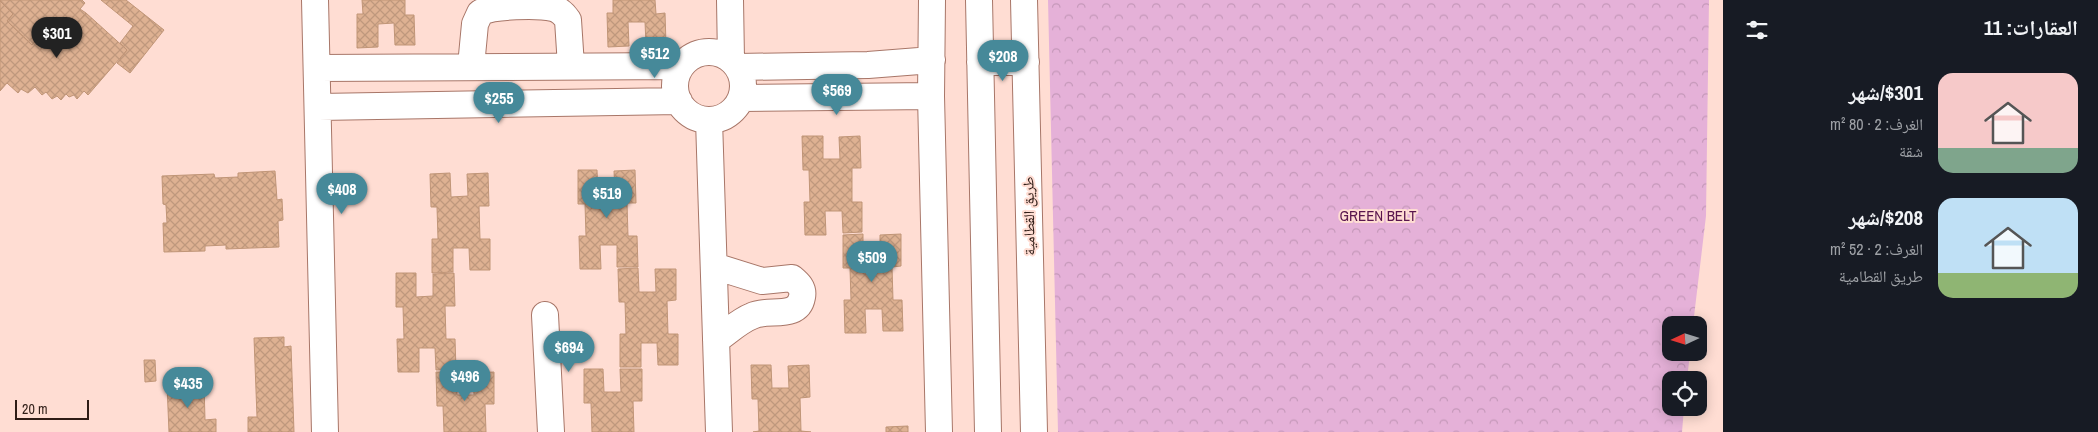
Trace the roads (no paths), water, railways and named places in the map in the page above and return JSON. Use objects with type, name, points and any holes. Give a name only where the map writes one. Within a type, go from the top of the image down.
[{"type":"street","points":[[315,0],[319,107],[325,432]]},
{"type":"street","points":[[730,0],[734,63],[743,82],[742,98],[738,105],[725,116],[709,120],[688,113],[679,101],[675,83],[681,66],[695,54],[704,52],[722,54],[734,63],[868,65],[932,60]]},
{"type":"street","points":[[932,0],[931,96],[939,432]]},
{"type":"street","points":[[979,0],[988,432]]},
{"type":"street","name":"طريق القطامية","points":[[1024,0],[1034,432]]},
{"type":"street","points":[[471,66],[475,24],[480,12],[492,8],[559,10],[568,20],[571,66]]},
{"type":"street","points":[[980,62],[1026,62]]},
{"type":"street","points":[[318,68],[681,66]]},
{"type":"street","points":[[742,98],[931,96]]},
{"type":"street","points":[[319,107],[679,101]]},
{"type":"street","points":[[709,120],[719,432]]},
{"type":"street","points":[[714,266],[762,280],[792,278],[800,285],[803,295],[800,305],[792,311],[751,316],[716,340]]},
{"type":"street","points":[[545,315],[551,432]]},
{"type":"park label","name":"GREEN BELT","points":[[1378,216]]}]
